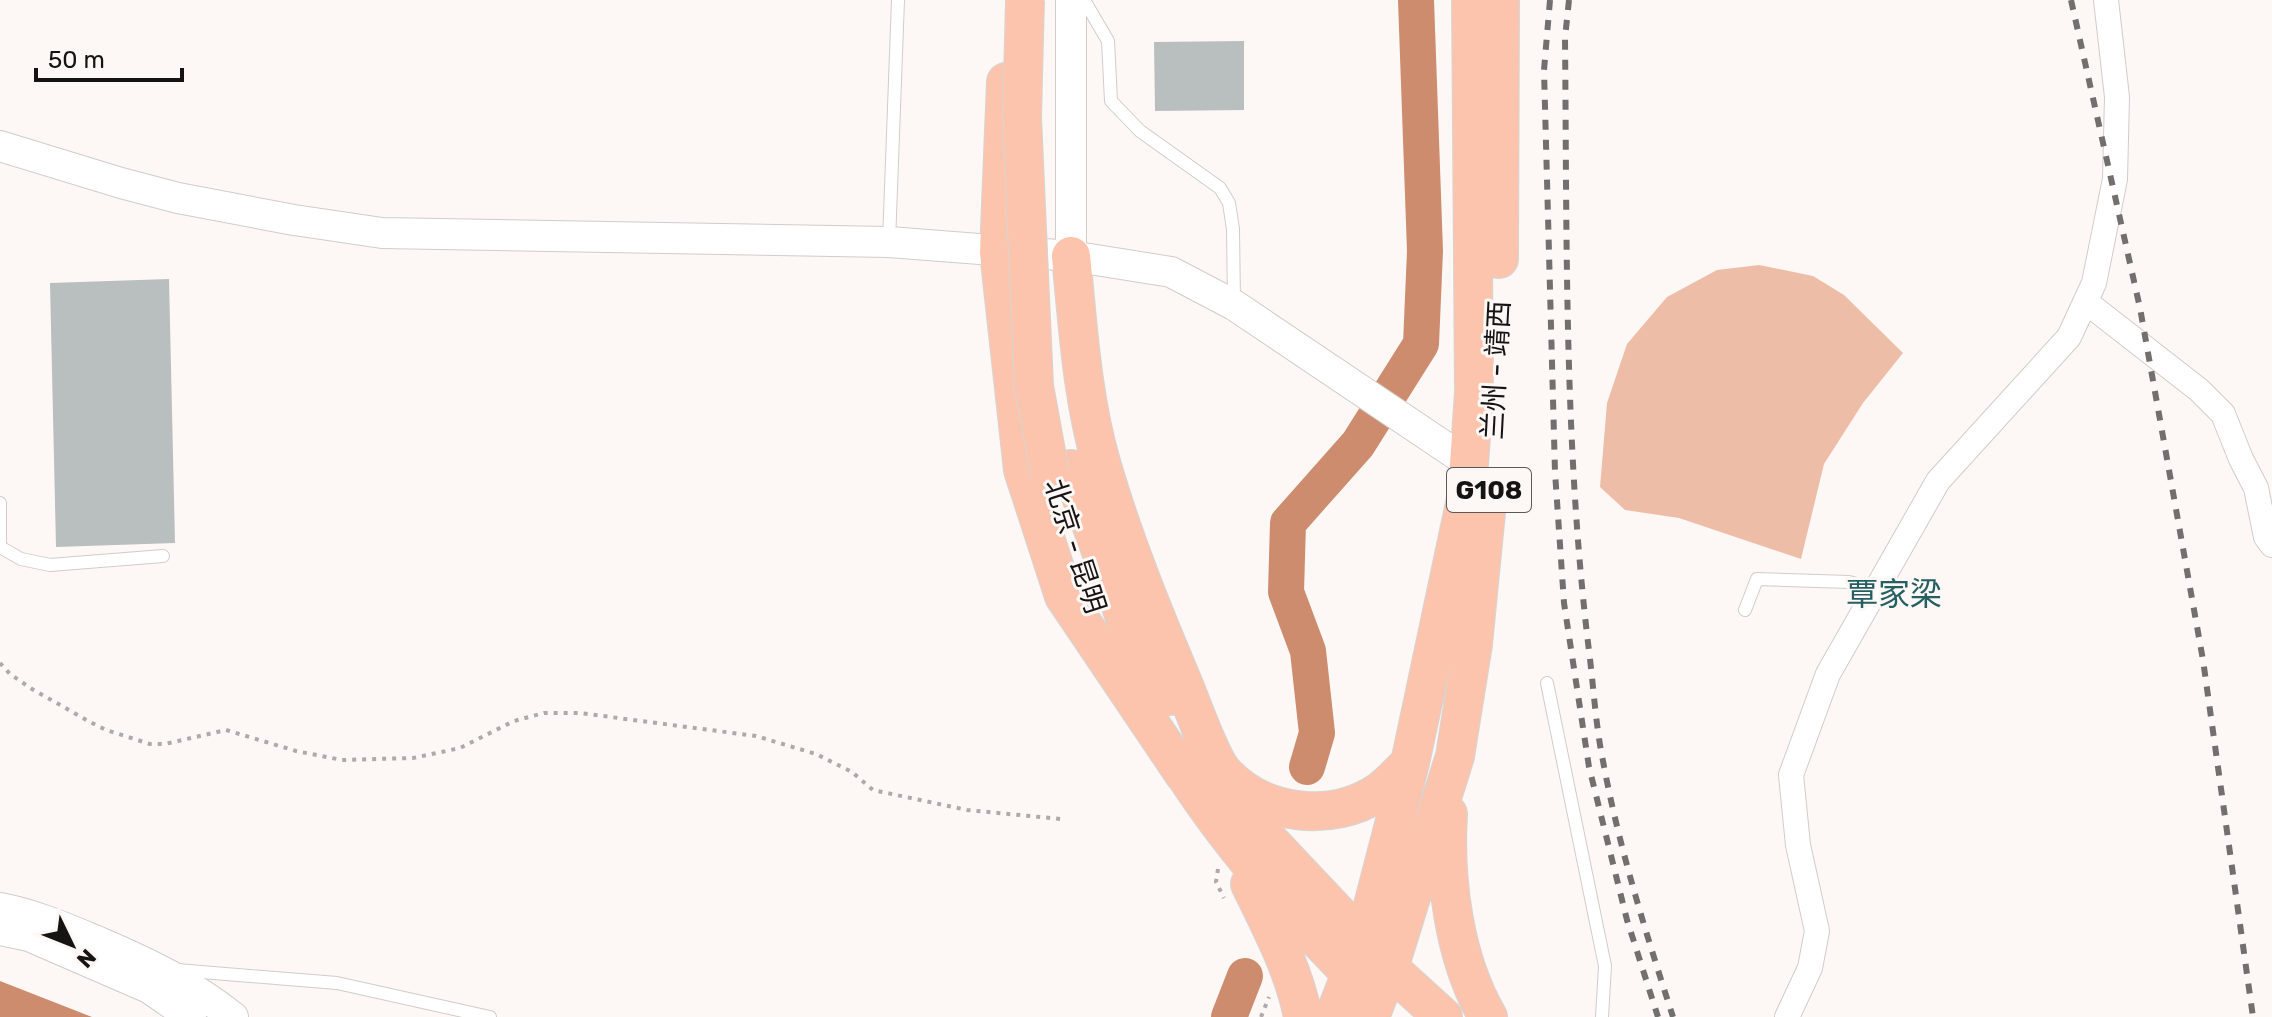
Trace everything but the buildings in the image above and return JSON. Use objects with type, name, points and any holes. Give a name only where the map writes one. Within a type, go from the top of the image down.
[{"type":"highway","points":[[1008,0],[999,252],[1023,470],[1064,596],[1202,771],[1274,805],[1322,811],[1353,805],[1380,791],[1410,763]]},
{"type":"highway","name":"北京 - 昆明","points":[[1025,0],[1022,117],[1034,386],[1061,471],[1135,645],[1202,771],[1225,835],[1277,897],[1357,956]]},
{"type":"highway","name":"北京 - 昆明","points":[[1048,0],[1053,379],[1061,471]]},
{"type":"highway","name":"兰州 - 靖西","points":[[1357,956],[1410,763],[1467,494],[1496,2]]},
{"type":"highway","name":"兰州 - 靖西","points":[[1382,1000],[1455,756],[1473,644],[1499,377],[1496,2]]},
{"type":"highway","points":[[1071,256],[1082,371],[1102,465],[1202,771]]},
{"type":"highway","points":[[1455,756],[1447,826],[1451,896],[1464,956],[1488,1017]]},
{"type":"highway","name":"北京 - 昆明","points":[[1202,771],[1254,825],[1357,956],[1382,1000],[1443,1017]]},
{"type":"highway","points":[[1225,835],[1274,933],[1293,978],[1303,1017]]},
{"type":"highway","name":"G108","points":[[1334,1017],[1357,956]]},
{"type":"street","points":[[1071,0],[1071,256]]},
{"type":"street","points":[[1787,1017],[1810,968],[1817,931],[1798,845],[1791,775],[1828,674],[1938,481],[2069,337],[2094,283],[2115,179],[2117,97],[2106,0]]},
{"type":"street","points":[[0,146],[178,198],[382,233],[889,242],[1071,256],[1171,272],[1234,305],[1469,463]]},
{"type":"street","points":[[2086,302],[2199,390],[2223,414],[2256,488],[2266,537],[2272,545]]},
{"type":"street","points":[[0,908],[35,915],[155,978],[205,1011]]},
{"type":"street","points":[[0,930],[29,936],[155,978]]},
{"type":"lane","points":[[889,242],[898,0]]},
{"type":"lane","points":[[1084,0],[1108,41],[1111,101],[1140,131],[1220,188],[1229,203],[1233,229],[1234,305]]},
{"type":"lane","points":[[0,503],[0,547],[21,559],[50,565],[163,556]]},
{"type":"lane","points":[[1745,610],[1757,579],[1849,582],[1876,589]]},
{"type":"lane","points":[[1547,683],[1605,966],[1602,1017]]},
{"type":"lane","points":[[155,978],[337,983],[490,1017]]},
{"type":"path","points":[[0,663],[21,682],[90,722],[150,744],[165,744],[226,730],[296,751],[342,760],[413,758],[460,748],[514,721],[544,713],[580,713],[756,736],[816,754],[852,772],[873,790],[967,810],[1061,819]]},
{"type":"shaded area","points":[[1759,265],[1813,276],[1844,295],[1903,353],[1863,403],[1824,464],[1801,559],[1679,518],[1625,510],[1600,487],[1607,403],[1627,344],[1667,297],[1717,270]]},
{"type":"shaded area","points":[[0,981],[92,1017],[0,1017]]},
{"type":"waterway","points":[[1307,767],[1317,733],[1308,651],[1286,592],[1288,523],[1358,444],[1421,344],[1425,251],[1416,0]]},
{"type":"waterway","points":[[1229,1017],[1245,976]]},
{"type":"railway","points":[[1550,0],[1544,70],[1555,472],[1564,603],[1589,767],[1627,920],[1658,1017]]},
{"type":"railway","points":[[1569,0],[1565,38],[1568,349],[1582,582],[1597,723],[1609,794],[1634,890],[1673,1017]]},
{"type":"railway","points":[[2071,0],[2140,308],[2203,660],[2253,1017]]},
{"type":"district","name":"覃家梁","points":[[1894,594]]}]
